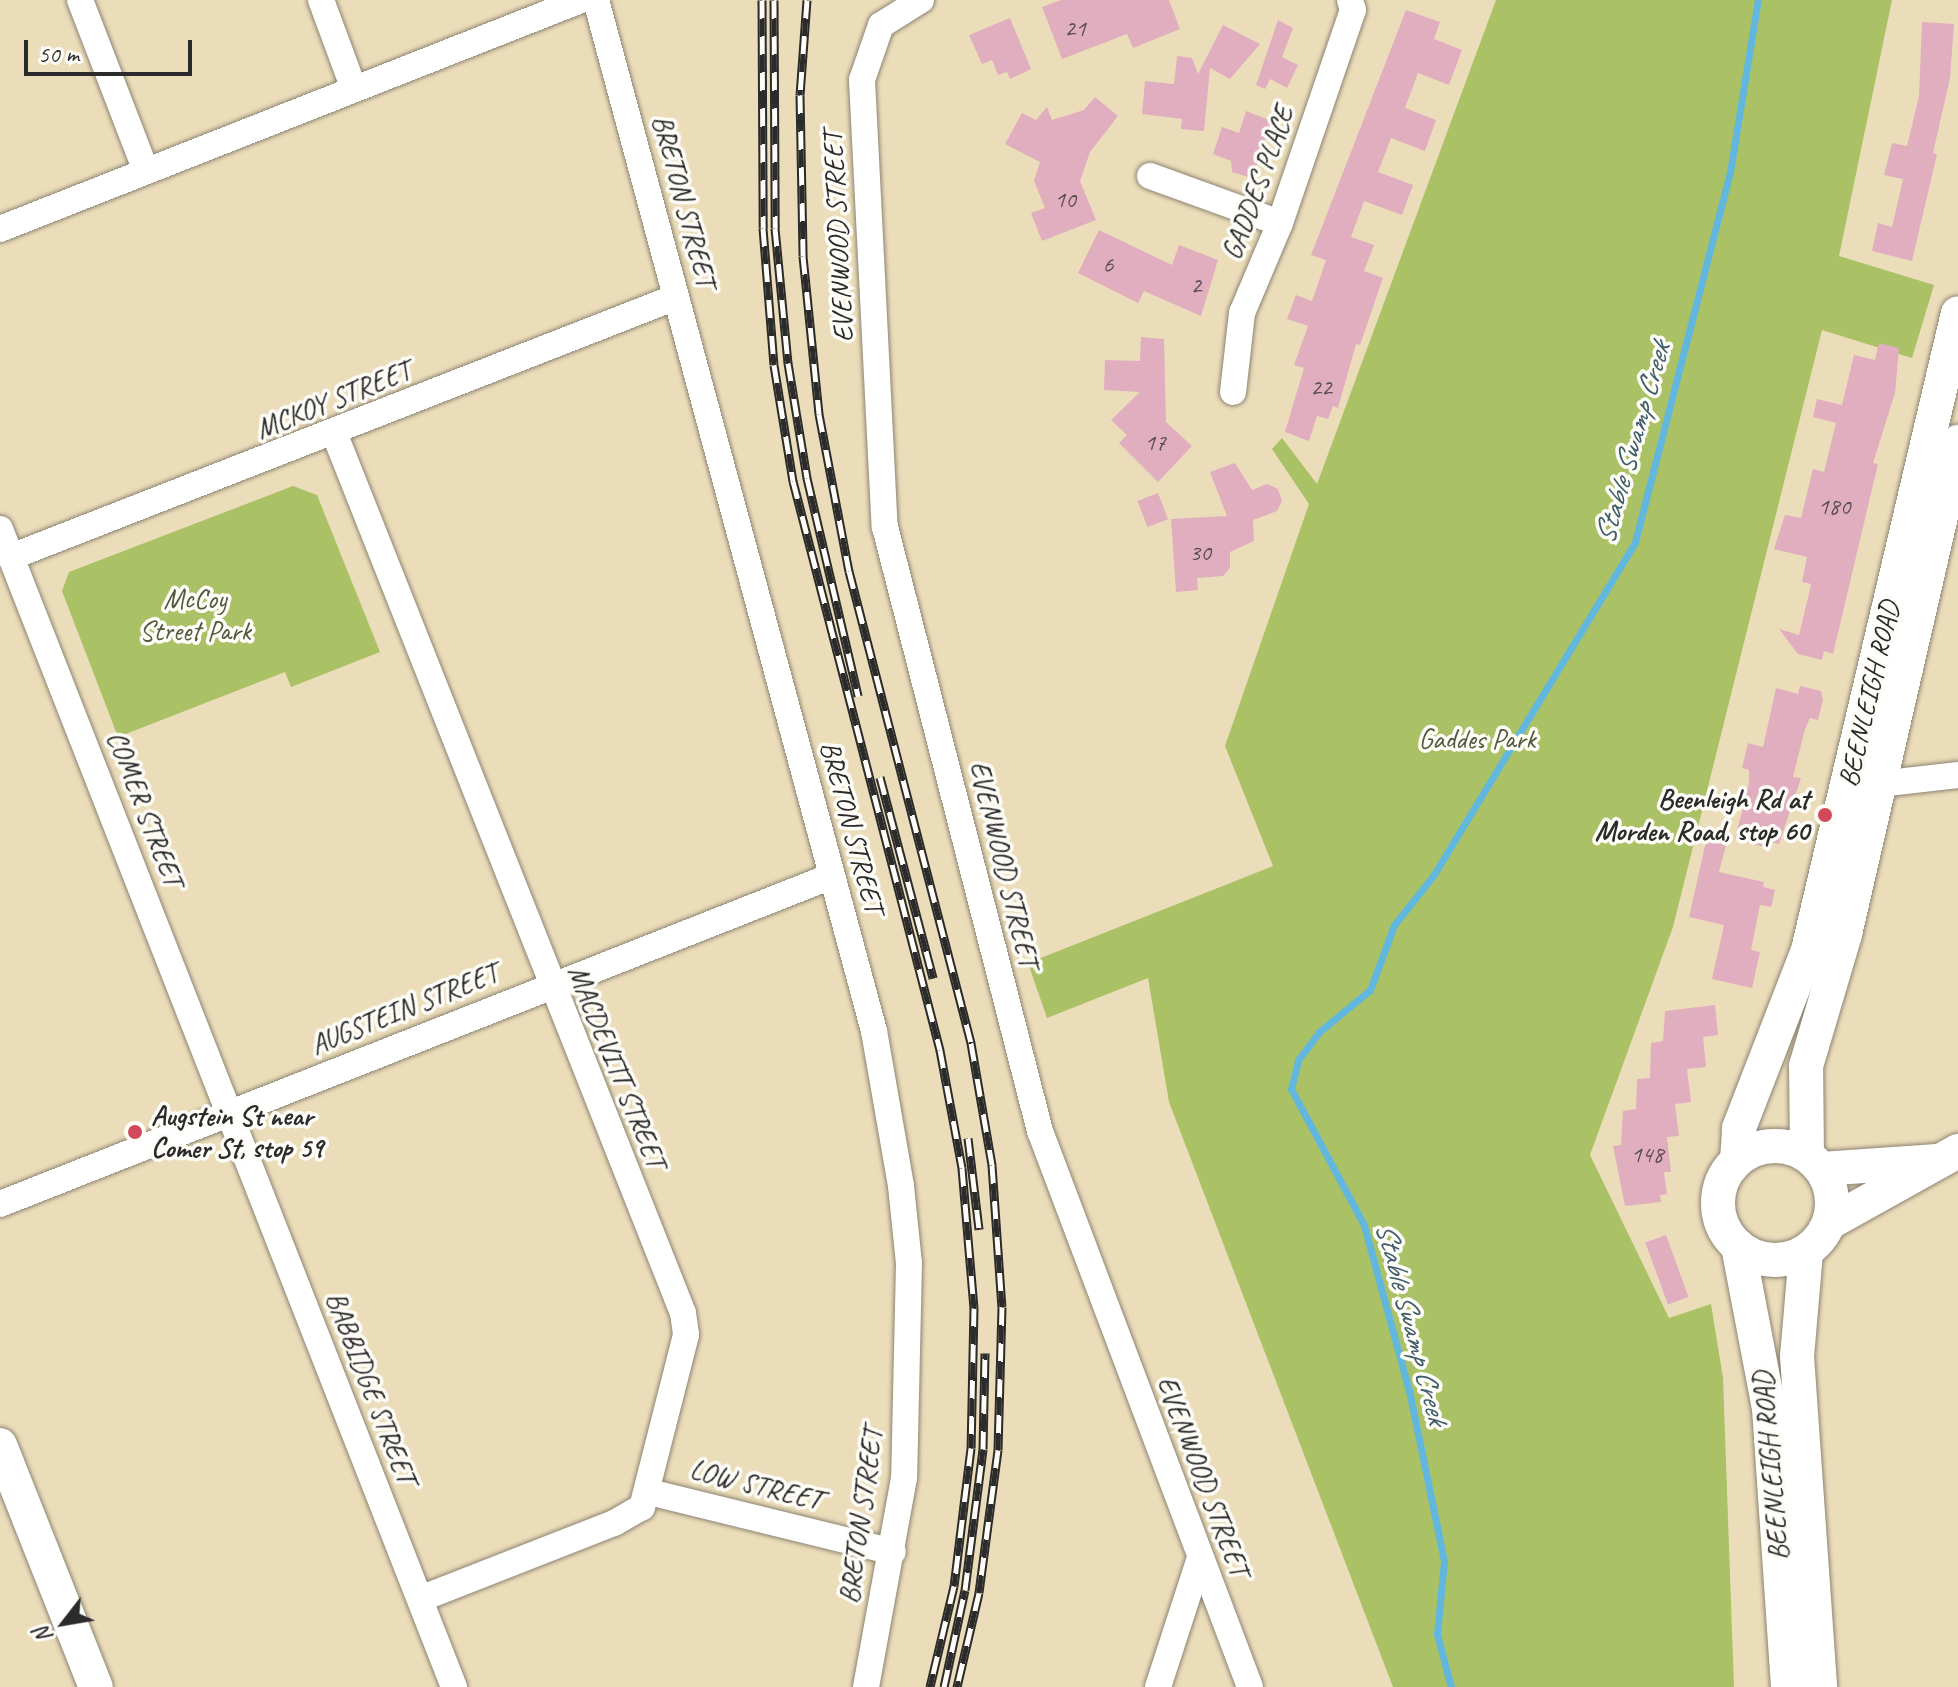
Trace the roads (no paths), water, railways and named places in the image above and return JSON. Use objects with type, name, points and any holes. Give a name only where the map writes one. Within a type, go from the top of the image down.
[{"type":"main road","name":"BEENLEIGH ROAD","points":[[1737,1160],[1739,1128],[1808,950],[1958,313]]},
{"type":"main road","name":"BEENLEIGH ROAD","points":[[1814,1162],[1806,1066],[1845,934],[1958,442]]},
{"type":"main road","points":[[1771,1146],[1814,1162],[1946,1156],[1890,1192],[1829,1223],[1806,1252],[1771,1260],[1738,1246],[1726,1231],[1719,1194],[1737,1160],[1771,1146]]},
{"type":"main road","points":[[1814,1162],[1833,1204],[1829,1223]]},
{"type":"main road","name":"BEENLEIGH ROAD","points":[[1738,1246],[1769,1408],[1788,1687]]},
{"type":"main road","name":"BEENLEIGH ROAD","points":[[1806,1252],[1797,1356],[1820,1687]]},
{"type":"main road","points":[[0,1445],[96,1687]]},
{"type":"street","points":[[80,0],[146,171]]},
{"type":"street","points":[[321,0],[354,89]]},
{"type":"street","points":[[0,229],[581,0]]},
{"type":"street","name":"BRETON STREET","points":[[596,0],[874,1031],[909,1263],[904,1478],[893,1552],[866,1687]]},
{"type":"street","name":"EVENWOOD STREET","points":[[921,0],[881,25],[862,80],[885,527],[1040,1131],[1199,1561],[1250,1687]]},
{"type":"street","name":"GADDES PLACE","points":[[1233,392],[1242,313],[1280,223],[1353,10],[1350,0]]},
{"type":"street","points":[[1150,176],[1280,223]]},
{"type":"street","name":"MCKOY STREET","points":[[11,557],[335,435],[676,297]]},
{"type":"street","name":"MACDEVITT STREET","points":[[335,435],[550,986],[683,1313],[686,1335],[649,1492]]},
{"type":"street","name":"COMER STREET","points":[[0,529],[228,1113]]},
{"type":"street","points":[[1879,784],[1958,775]]},
{"type":"street","name":"AUGSTEIN STREET","points":[[0,1204],[832,876]]},
{"type":"street","name":"BABBIDGE STREET","points":[[228,1113],[454,1687]]},
{"type":"street","points":[[420,1599],[614,1523],[642,1507],[649,1492]]},
{"type":"street","name":"LOW STREET","points":[[649,1492],[893,1552]]},
{"type":"street","points":[[1158,1687],[1199,1561]]},
{"type":"waterway","name":"Stable Swamp Creek","points":[[1451,1687],[1437,1634],[1444,1561],[1409,1391],[1364,1225],[1291,1089],[1298,1060],[1319,1032],[1370,990],[1394,925],[1433,876],[1635,542],[1730,172],[1758,0]]},
{"type":"railway","points":[[762,0],[763,228],[774,365],[793,481],[940,1050],[962,1168],[974,1308],[971,1448],[954,1586],[930,1687]]},
{"type":"railway","points":[[774,0],[775,228],[788,363],[807,478],[858,696]]},
{"type":"railway","points":[[807,0],[800,95],[803,256],[819,414],[849,571],[971,1043],[992,1165],[1002,1307],[998,1450],[979,1593],[957,1687]]},
{"type":"railway","points":[[880,777],[933,978]]},
{"type":"railway","points":[[968,1138],[979,1229]]},
{"type":"railway","points":[[944,1687],[965,1590],[983,1449],[985,1353]]},
{"type":"place","name":"Beenleigh Rd at Morden Road, stop 60","points":[[1825,815]]},
{"type":"place","name":"Augstein St near Comer St, stop 59","points":[[135,1132]]},
{"type":"park label","name":"McCoy Street Park","points":[[195,615]]},
{"type":"park label","name":"Gaddes Park","points":[[1477,739]]}]
